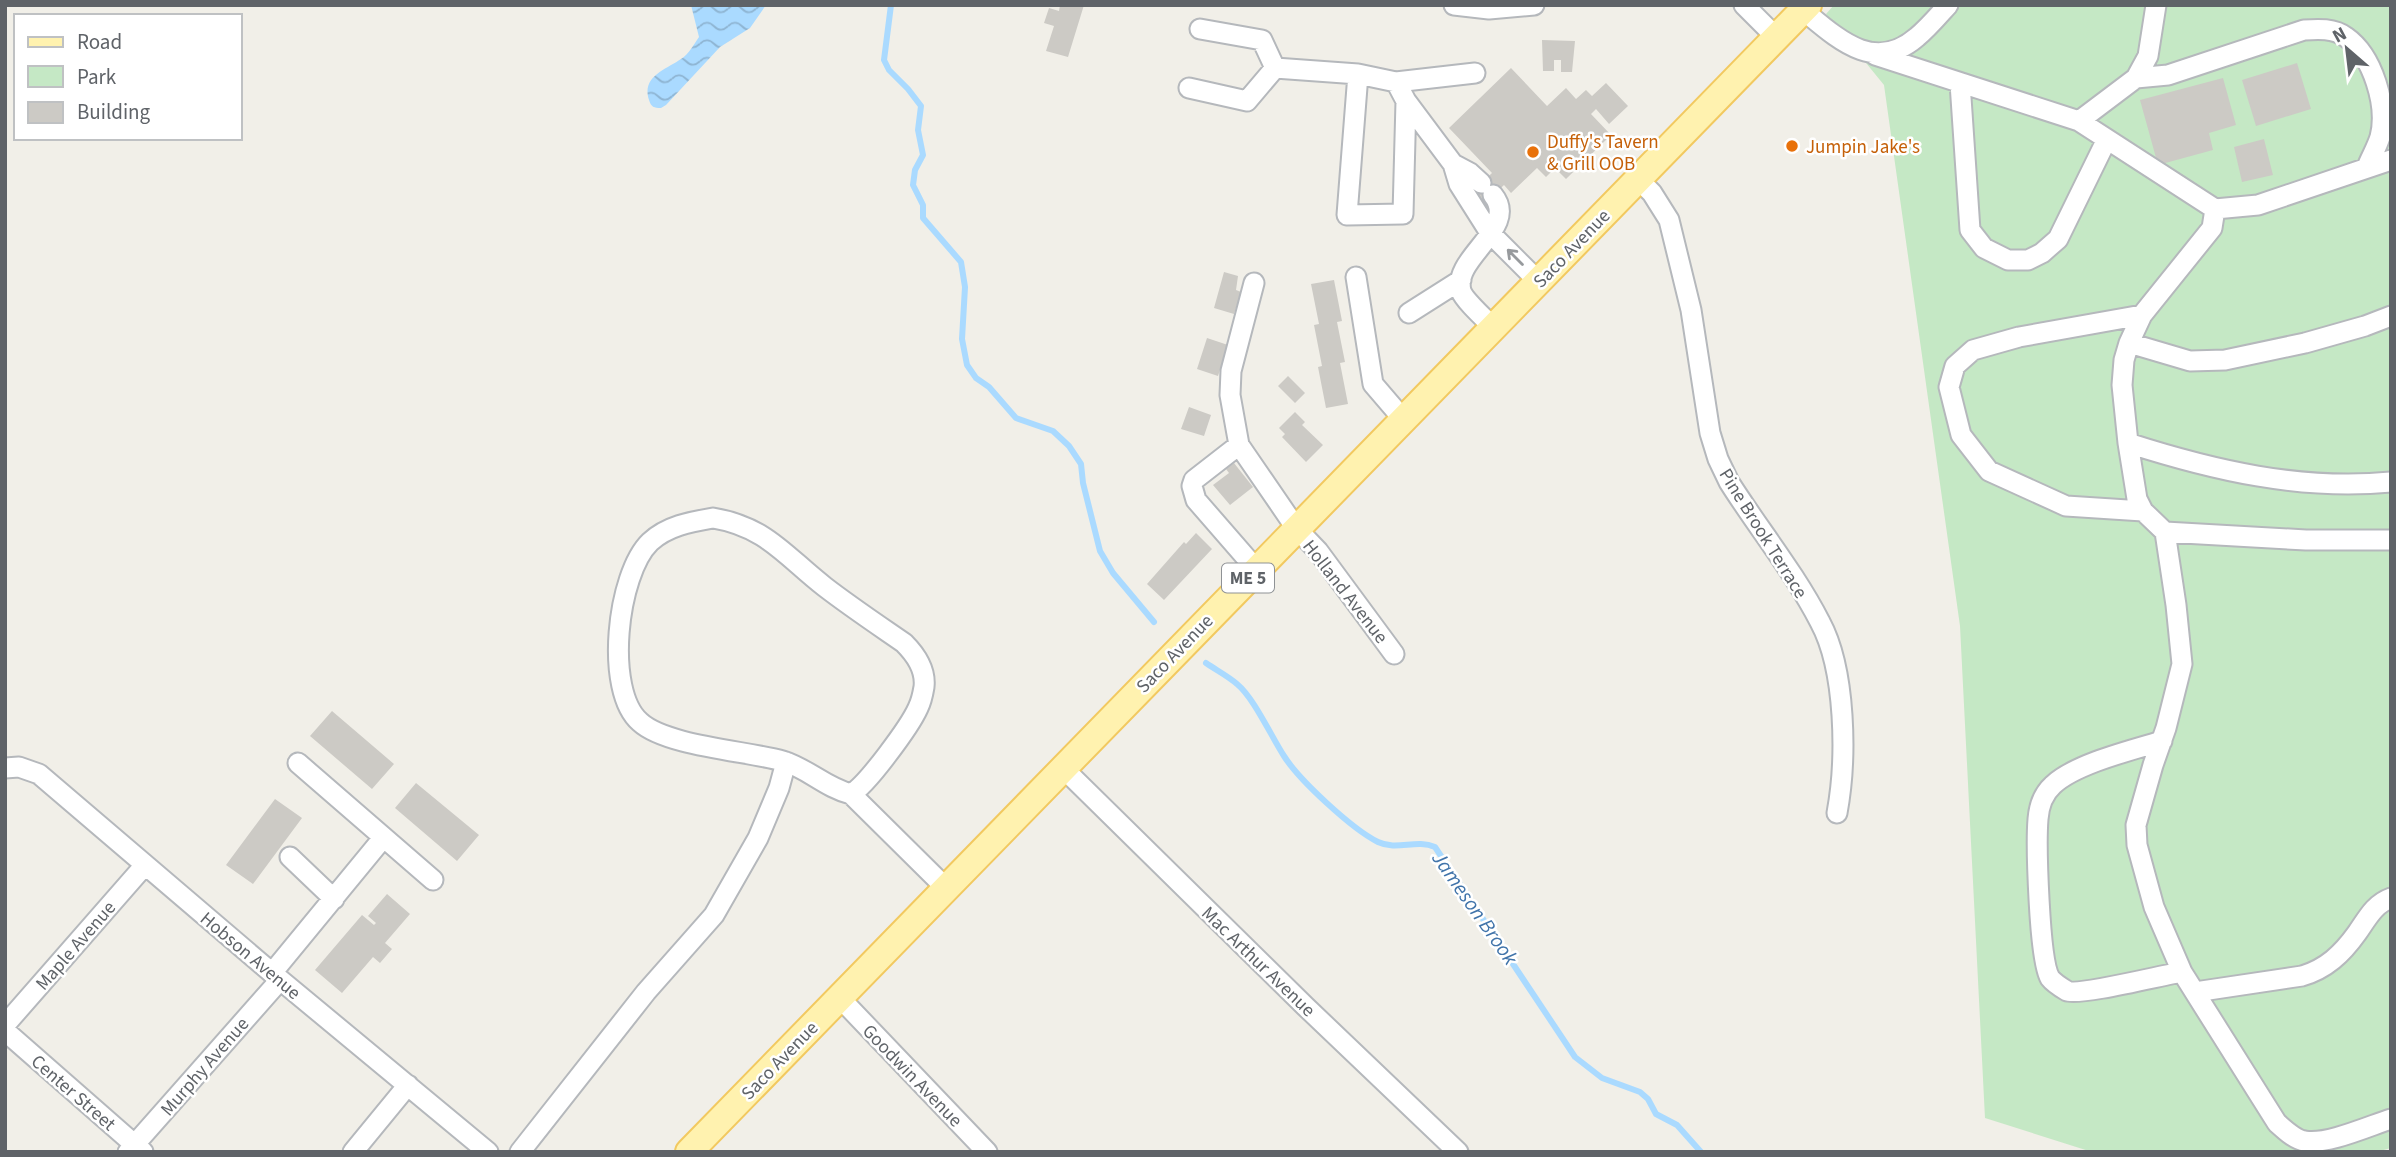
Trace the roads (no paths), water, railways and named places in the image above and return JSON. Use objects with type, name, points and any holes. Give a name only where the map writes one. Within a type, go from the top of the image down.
[{"type":"main road","name":"Saco Avenue","points":[[689,1152],[1805,7]]},
{"type":"street","points":[[1454,5],[1489,9],[1534,5]]},
{"type":"street","points":[[1744,5],[1777,38]]},
{"type":"street","points":[[1875,55],[1896,51],[1918,37],[1948,5]]},
{"type":"street","points":[[2078,121],[2136,78],[2148,57],[2157,5]]},
{"type":"street","points":[[1805,7],[1839,38],[1875,55],[2078,121],[2215,209],[2258,205],[2391,160]]},
{"type":"street","points":[[1200,29],[1262,40],[1275,68]]},
{"type":"street","points":[[2136,78],[2168,75],[2304,30],[2324,29],[2345,36],[2360,51],[2378,83],[2383,109],[2380,136],[2367,167]]},
{"type":"street","points":[[1275,68],[1358,74],[1396,82],[1475,73]]},
{"type":"street","points":[[1188,89],[1247,101],[1275,68]]},
{"type":"street","points":[[1358,74],[1347,215],[1403,214],[1406,102]]},
{"type":"street","points":[[1396,82],[1406,102],[1453,164],[1459,184],[1490,233],[1539,282]]},
{"type":"street","points":[[1960,83],[1970,230],[1984,248],[2008,260],[2028,261],[2058,239],[2107,139]]},
{"type":"street","points":[[1453,164],[1470,173],[1498,202],[1500,213],[1490,233],[1464,268],[1461,286],[1493,327]]},
{"type":"street","name":"Pine Brook Terrace","points":[[1638,179],[1652,193],[1669,220],[1691,310],[1703,393],[1718,459],[1743,504],[1821,623],[1833,653],[1842,740],[1841,791],[1837,813]]},
{"type":"street","points":[[2215,209],[2212,228],[2142,315],[2124,360],[2122,385],[2137,499],[2143,511],[2165,532],[2182,664],[2136,825],[2137,845],[2154,907],[2182,972],[2277,1124],[2296,1138],[2305,1141],[2319,1140],[2391,1119]]},
{"type":"street","points":[[1356,276],[1373,384],[1403,419]]},
{"type":"street","points":[[1254,283],[1231,371],[1230,395],[1239,445],[1194,480],[1192,486],[1196,500],[1256,569]]},
{"type":"street","points":[[1409,313],[1461,286]]},
{"type":"street","points":[[2142,315],[2019,337],[1973,350],[1955,366],[1949,387],[1961,435],[1989,471],[2066,506],[2143,511]]},
{"type":"street","points":[[2129,342],[2189,361],[2225,360],[2305,343],[2391,316]]},
{"type":"street","points":[[2128,443],[2238,474],[2339,483],[2391,482]]},
{"type":"street","name":"Holland Avenue","points":[[1239,445],[1296,528],[1318,551],[1394,654]]},
{"type":"street","points":[[850,794],[857,790],[873,770],[918,708],[925,685],[915,654],[904,643],[824,586],[757,531],[736,522],[713,518],[685,523],[663,531],[648,544],[637,560],[627,581],[620,608],[619,677],[628,708],[640,723],[671,738],[786,762],[839,791],[850,794],[946,888]]},
{"type":"street","points":[[2165,532],[2306,540],[2391,540]]},
{"type":"street","points":[[2162,741],[2078,770],[2053,785],[2042,800],[2037,842],[2043,951],[2050,979],[2070,992],[2096,990],[2182,972]]},
{"type":"street","points":[[520,1152],[630,1012],[714,915],[758,838],[779,788],[786,762]]},
{"type":"street","points":[[298,763],[433,880]]},
{"type":"street","name":"Hobson Avenue","points":[[9,767],[26,768],[38,774],[488,1152]]},
{"type":"street","name":"Mac Arthur Avenue","points":[[1063,768],[1458,1152]]},
{"type":"street","name":"Murphy Avenue","points":[[135,1149],[276,976],[383,838]]},
{"type":"street","points":[[290,857],[334,899]]},
{"type":"street","name":"Maple Avenue","points":[[5,1025],[145,865]]},
{"type":"street","points":[[2195,992],[2317,972],[2329,965],[2355,936],[2372,911],[2382,901],[2391,898]]},
{"type":"street","name":"Goodwin Avenue","points":[[839,998],[987,1152]]},
{"type":"street","name":"Center Street","points":[[5,1031],[135,1149]]},
{"type":"street","points":[[353,1152],[408,1085]]},
{"type":"water","points":[[691,5],[766,5],[750,28],[720,47],[666,105],[661,108],[652,106],[648,92],[652,79],[684,57],[699,37]]},
{"type":"waterway","name":"Jameson Brook","points":[[891,5],[884,60],[889,70],[921,106],[918,130],[923,155],[915,170],[913,185],[923,205],[923,218],[961,262],[965,287],[962,339],[967,365],[976,378],[989,387],[1016,418],[1053,431],[1069,446],[1081,464],[1100,551],[1113,573],[1154,622]]},
{"type":"waterway","name":"Jameson Brook","points":[[1206,663],[1243,690],[1291,766],[1313,790],[1354,826],[1367,836],[1385,844],[1421,844],[1435,847],[1575,1057],[1602,1078],[1640,1092],[1648,1099],[1656,1114],[1677,1125],[1701,1152]]},
{"type":"place","name":"Jumpin Jake's","points":[[1792,146]]},
{"type":"place","name":"Duffy's Tavern & Grill OOB","points":[[1533,152]]}]
